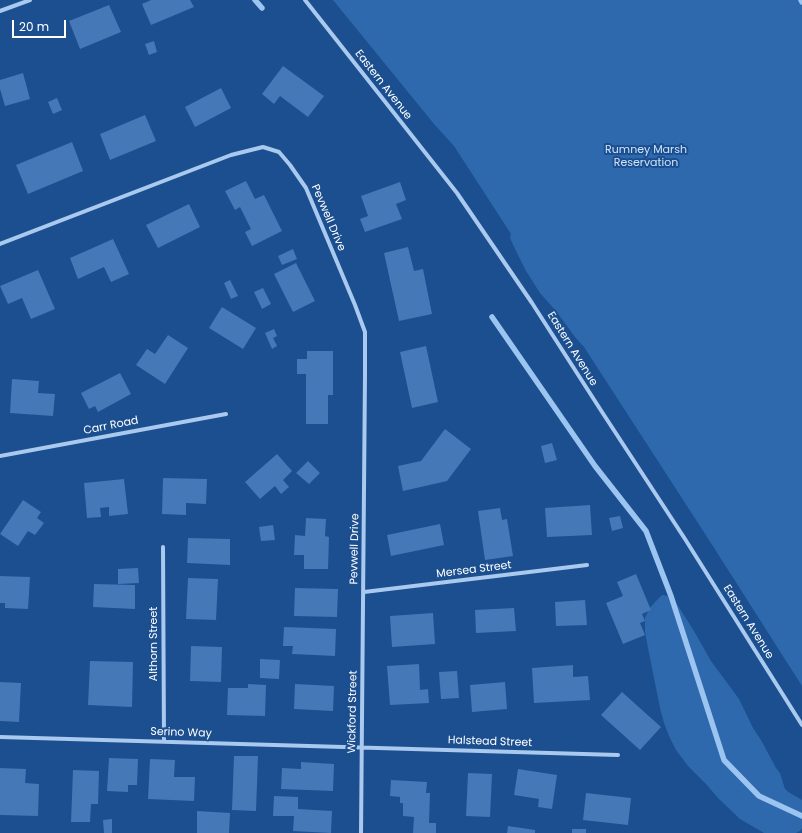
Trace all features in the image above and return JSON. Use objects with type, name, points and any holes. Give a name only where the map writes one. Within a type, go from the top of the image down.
[{"type":"street","points":[[0,11],[30,0]]},
{"type":"street","name":"Eastern Avenue","points":[[304,0],[462,200],[532,303],[685,539],[802,724]]},
{"type":"street","name":"Pevwell Drive","points":[[0,244],[231,155],[263,147],[279,152],[306,188],[365,332],[364,592]]},
{"type":"street","name":"Carr Road","points":[[0,456],[226,414]]},
{"type":"street","name":"Althorn Street","points":[[163,547],[164,742]]},
{"type":"street","name":"Mersea Street","points":[[364,592],[587,565]]},
{"type":"street","name":"Wickford Street","points":[[361,833],[364,592]]},
{"type":"street","name":"Serino Way","points":[[0,737],[362,748]]},
{"type":"street","name":"Halstead Street","points":[[362,748],[618,755]]},
{"type":"green space","name":"Rumney Marsh Reservation","points":[[333,0],[802,0],[802,686],[584,347],[540,293],[526,271],[515,249],[510,238],[511,234],[454,146],[434,124]]},
{"type":"green space","points":[[662,595],[668,596],[675,601],[711,661],[739,699],[753,728],[780,773],[785,789],[802,800],[802,828],[800,831],[796,833],[764,833],[740,819],[688,766],[676,750],[664,723],[660,708],[645,631],[645,618],[649,609]]},
{"type":"building","points":[[151,0],[190,0],[194,7],[151,25],[142,4]]},
{"type":"building","points":[[109,5],[121,32],[80,49],[69,21]]},
{"type":"building","points":[[154,41],[157,52],[149,55],[145,44]]},
{"type":"building","points":[[283,66],[324,96],[308,117],[280,96],[274,104],[262,94]]},
{"type":"building","points":[[23,73],[30,99],[5,106],[0,89],[0,80]]},
{"type":"building","points":[[221,88],[231,108],[195,127],[185,107]]},
{"type":"building","points":[[57,98],[62,110],[53,114],[48,102]]},
{"type":"building","points":[[145,115],[156,141],[110,160],[100,134]]},
{"type":"building","points":[[72,142],[83,171],[28,194],[16,165]]},
{"type":"building","points":[[246,181],[255,199],[264,195],[282,231],[252,246],[245,232],[251,229],[240,207],[235,210],[225,191]]},
{"type":"building","points":[[400,182],[406,200],[396,204],[402,219],[365,232],[360,219],[368,216],[361,196]]},
{"type":"building","points":[[189,204],[200,227],[158,248],[146,225]]},
{"type":"building","points":[[113,239],[129,274],[111,282],[104,267],[78,279],[70,258]]},
{"type":"building","points":[[408,247],[414,271],[423,269],[432,314],[399,321],[384,253]]},
{"type":"building","points":[[293,249],[297,259],[282,265],[278,256]]},
{"type":"building","points":[[296,263],[315,301],[293,312],[274,274]]},
{"type":"building","points":[[38,270],[55,309],[31,319],[22,298],[8,304],[0,286]]},
{"type":"building","points":[[230,280],[238,296],[231,299],[224,283]]},
{"type":"building","points":[[263,288],[271,304],[262,309],[254,292]]},
{"type":"building","points":[[222,307],[256,328],[243,349],[209,328]]},
{"type":"building","points":[[274,329],[277,336],[273,338],[277,346],[272,349],[265,333]]},
{"type":"building","points":[[168,335],[188,348],[165,384],[136,365],[147,349],[155,354]]},
{"type":"building","points":[[426,346],[438,402],[412,408],[400,352]]},
{"type":"building","points":[[307,351],[333,351],[333,395],[328,395],[328,424],[306,424],[306,374],[297,374],[297,359],[307,359]]},
{"type":"building","points":[[120,373],[131,394],[98,412],[95,406],[89,409],[81,393]]},
{"type":"building","points":[[12,379],[39,381],[38,393],[55,394],[53,416],[10,413]]},
{"type":"building","points":[[445,429],[471,449],[447,481],[403,491],[398,466],[421,461]]},
{"type":"building","points":[[552,443],[557,460],[545,463],[541,446]]},
{"type":"building","points":[[277,454],[292,471],[283,480],[289,487],[281,494],[275,486],[260,499],[245,482]]},
{"type":"building","points":[[308,461],[320,473],[309,484],[296,473]]},
{"type":"building","points":[[163,478],[207,479],[206,504],[186,503],[186,515],[162,514]]},
{"type":"building","points":[[124,479],[128,514],[109,516],[109,507],[100,508],[101,517],[87,518],[84,483]]},
{"type":"building","points":[[23,500],[41,512],[37,518],[44,523],[35,535],[28,531],[18,546],[0,534]]},
{"type":"building","points":[[590,505],[592,535],[547,537],[545,508]]},
{"type":"building","points":[[500,508],[502,520],[507,519],[513,556],[485,560],[478,511]]},
{"type":"building","points":[[620,516],[623,528],[612,531],[609,518]]},
{"type":"building","points":[[306,518],[326,519],[325,536],[329,537],[328,569],[304,569],[304,555],[294,555],[295,535],[305,536]]},
{"type":"building","points":[[440,524],[444,545],[391,556],[387,535]]},
{"type":"building","points":[[273,525],[275,540],[261,541],[259,527]]},
{"type":"building","points":[[188,538],[230,539],[230,565],[187,563]]},
{"type":"building","points":[[138,568],[139,583],[118,584],[118,569]]},
{"type":"building","points":[[636,574],[651,610],[642,614],[645,621],[640,623],[645,635],[623,644],[606,603],[623,596],[617,582]]},
{"type":"building","points":[[0,576],[30,577],[28,609],[5,608],[5,603],[0,603]]},
{"type":"building","points":[[188,578],[218,579],[216,620],[186,619]]},
{"type":"building","points":[[94,584],[135,585],[135,609],[93,607]]},
{"type":"building","points":[[295,588],[338,589],[337,617],[294,616]]},
{"type":"building","points":[[585,600],[587,625],[556,626],[555,602]]},
{"type":"building","points":[[514,608],[516,631],[476,633],[475,610]]},
{"type":"building","points":[[433,613],[435,644],[392,647],[390,616]]},
{"type":"building","points":[[284,627],[336,629],[335,656],[292,654],[293,646],[283,646]]},
{"type":"building","points":[[191,646],[222,647],[221,682],[190,681]]},
{"type":"building","points":[[260,659],[280,660],[279,679],[260,678]]},
{"type":"building","points":[[90,661],[133,662],[132,707],[88,705]]},
{"type":"building","points":[[419,664],[420,690],[428,689],[429,703],[390,705],[387,666]]},
{"type":"building","points":[[573,665],[573,677],[588,676],[590,700],[534,703],[532,668]]},
{"type":"building","points":[[457,671],[459,698],[441,699],[439,672]]},
{"type":"building","points":[[0,682],[21,683],[19,722],[0,721]]},
{"type":"building","points":[[505,682],[507,709],[472,712],[470,685]]},
{"type":"building","points":[[248,684],[266,685],[265,716],[227,715],[228,688],[248,688]]},
{"type":"building","points":[[295,684],[334,686],[333,711],[294,709]]},
{"type":"building","points":[[622,692],[661,727],[640,750],[601,715]]},
{"type":"building","points":[[234,756],[258,756],[256,811],[232,810]]},
{"type":"building","points":[[109,758],[138,759],[137,785],[128,785],[128,792],[107,791]]},
{"type":"building","points":[[150,759],[175,760],[174,777],[195,777],[194,801],[148,799]]},
{"type":"building","points":[[301,762],[334,764],[333,791],[281,789],[282,768],[301,769]]},
{"type":"building","points":[[0,768],[26,769],[25,783],[39,784],[38,816],[0,815]]},
{"type":"building","points":[[518,769],[557,775],[552,809],[538,807],[539,799],[514,795]]},
{"type":"building","points":[[73,770],[99,771],[98,804],[91,804],[90,822],[71,822]]},
{"type":"building","points":[[468,773],[492,774],[490,817],[466,816]]},
{"type":"building","points":[[391,780],[427,782],[426,793],[430,793],[429,823],[436,823],[436,833],[413,833],[414,817],[403,816],[403,803],[400,803],[400,797],[390,796]]},
{"type":"building","points":[[586,793],[631,798],[628,825],[583,820]]},
{"type":"building","points":[[274,796],[298,797],[298,809],[332,811],[331,833],[293,831],[294,816],[273,816]]},
{"type":"building","points":[[197,811],[230,813],[229,833],[197,833]]},
{"type":"building","points":[[112,819],[112,833],[104,833],[103,820]]},
{"type":"building","points":[[508,826],[535,830],[535,833],[507,833]]},
{"type":"building","points":[[572,829],[586,829],[586,833],[572,833]]},
{"type":"waterway","points":[[255,0],[262,8]]},
{"type":"waterway","points":[[492,317],[595,466],[646,531],[671,596],[724,760],[759,796],[802,816]]}]
